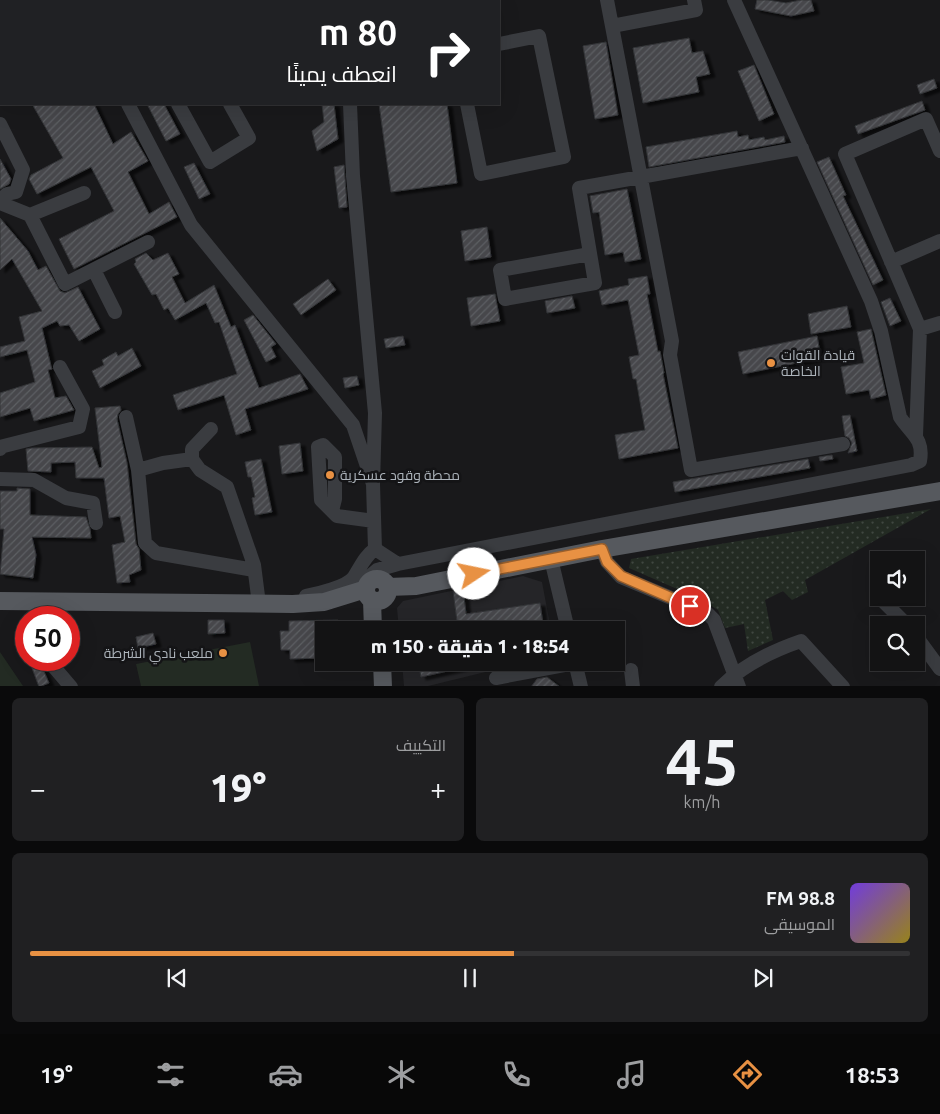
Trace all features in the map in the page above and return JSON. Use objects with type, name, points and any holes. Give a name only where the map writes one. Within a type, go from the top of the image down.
[{"type":"main road","points":[[80,609],[324,602],[370,589],[416,586],[602,549],[940,490]]},
{"type":"main road","points":[[370,589],[372,621]]},
{"type":"main road","points":[[370,589],[379,621]]},
{"type":"main road","points":[[0,601],[23,606]]},
{"type":"main road","points":[[374,671],[375,686]]},
{"type":"main road","points":[[382,671],[383,686]]},
{"type":"street","points":[[607,0],[672,341],[670,355],[691,470],[843,444]]},
{"type":"street","points":[[612,26],[696,10],[694,0]]},
{"type":"street","points":[[370,589],[377,570],[398,564],[911,466],[920,460],[922,451],[920,442],[900,417],[881,331],[871,301],[734,0]]},
{"type":"street","points":[[743,0],[744,21]]},
{"type":"street","points":[[467,105],[481,174],[564,157],[539,36],[500,44]]},
{"type":"street","points":[[129,105],[190,225],[353,425],[373,484]]},
{"type":"street","points":[[179,105],[210,162],[249,138],[231,105]]},
{"type":"street","points":[[350,105],[353,176],[375,413],[373,484],[375,548]]},
{"type":"street","points":[[916,436],[920,329],[845,154],[926,119],[940,151]]},
{"type":"street","points":[[0,124],[23,170],[16,192],[7,194],[0,202],[30,215],[65,284],[148,242]]},
{"type":"street","points":[[590,254],[500,270],[505,299],[595,283],[579,188],[802,148]]},
{"type":"street","points":[[30,215],[84,193]]},
{"type":"street","points":[[892,262],[940,242]]},
{"type":"street","points":[[94,270],[115,312]]},
{"type":"street","points":[[920,329],[940,323]]},
{"type":"street","points":[[0,449],[0,447],[79,427],[83,409],[60,367]]},
{"type":"street","points":[[126,417],[138,470],[144,543],[156,553],[254,570]]},
{"type":"street","points":[[212,429],[192,449],[192,459],[200,470],[227,487],[254,570],[259,604]]},
{"type":"street","points":[[138,470],[163,463],[192,459]]},
{"type":"street","points":[[0,479],[34,480],[66,498],[93,503],[96,523]]},
{"type":"street","points":[[332,511],[337,516],[374,521]]},
{"type":"street","points":[[375,548],[398,564]]},
{"type":"street","points":[[370,589],[366,555],[375,548]]},
{"type":"street","points":[[602,549],[607,562],[621,576],[707,613],[714,620],[737,680]]},
{"type":"street","points":[[551,559],[566,621]]},
{"type":"street","points":[[888,606],[898,616]]},
{"type":"street","points":[[721,686],[737,680],[762,657],[801,641],[843,686]]},
{"type":"street","points":[[925,648],[940,669]]},
{"type":"street","points":[[631,670],[634,686]]},
{"type":"street","points":[[58,671],[71,686]]},
{"type":"street","points":[[496,678],[533,671]]},
{"type":"street","points":[[577,671],[581,686]]},
{"type":"shaded area","points":[[931,509],[805,580],[808,592],[792,600],[783,591],[765,600],[773,640],[748,651],[744,624],[725,628],[718,610],[700,599],[629,568],[631,559]]},
{"type":"shaded area","points":[[523,576],[542,582],[549,621],[398,621],[397,608],[403,601]]},
{"type":"shaded area","name":"ملعب نادي الشرطة","points":[[250,642],[259,686],[141,686],[136,664]]},
{"type":"shaded area","points":[[0,652],[23,686],[0,686]]},
{"type":"shaded area","points":[[403,671],[489,671],[428,686],[404,686]]},
{"type":"building","points":[[757,0],[786,3],[811,0],[814,11],[791,16],[755,9]]},
{"type":"building","points":[[689,38],[692,53],[703,51],[710,74],[696,77],[699,92],[643,103],[633,48]]},
{"type":"building","points":[[606,42],[618,115],[595,119],[583,46]]},
{"type":"building","points":[[754,65],[774,114],[759,121],[738,71]]},
{"type":"building","points":[[934,79],[937,88],[920,94],[917,85]]},
{"type":"building","points":[[922,101],[925,110],[858,134],[855,126]]},
{"type":"building","points":[[33,105],[94,105],[113,144],[131,132],[148,161],[128,172],[149,214],[169,202],[177,217],[74,269],[59,239],[114,211],[91,167],[37,194],[29,179],[31,175],[63,158]]},
{"type":"building","points":[[148,105],[165,105],[180,134],[166,141]]},
{"type":"building","points":[[322,105],[334,105],[338,139],[317,151],[312,131],[324,122]]},
{"type":"building","points":[[379,105],[447,105],[457,183],[391,192]]},
{"type":"building","points":[[737,131],[738,137],[748,135],[749,140],[764,137],[765,140],[784,136],[785,142],[649,167],[646,147]]},
{"type":"building","points":[[829,157],[846,195],[843,196],[883,280],[873,285],[817,162]]},
{"type":"building","points":[[0,159],[11,179],[9,184],[0,189]]},
{"type":"building","points":[[194,163],[210,194],[199,199],[184,167]]},
{"type":"building","points":[[344,165],[347,207],[339,208],[334,167]]},
{"type":"building","points":[[627,189],[641,259],[625,262],[623,252],[605,255],[599,212],[593,213],[590,196]]},
{"type":"building","points":[[0,218],[28,251],[38,270],[46,266],[60,291],[65,293],[78,287],[100,329],[79,341],[69,325],[60,326],[57,321],[42,328],[52,369],[48,370],[55,398],[66,396],[74,410],[34,421],[30,408],[0,417],[0,393],[35,382],[27,350],[0,357],[0,347],[25,341],[19,317],[42,311],[12,259],[0,270]]},
{"type":"building","points":[[487,227],[491,257],[465,261],[461,231]]},
{"type":"building","points":[[146,253],[153,260],[168,253],[179,274],[172,277],[185,303],[214,285],[231,327],[235,325],[259,388],[300,374],[308,389],[245,409],[251,430],[236,435],[224,395],[178,410],[173,395],[237,374],[219,322],[215,323],[206,303],[175,320],[168,308],[164,310],[156,294],[152,295],[134,264],[136,262],[135,259]]},
{"type":"building","points":[[647,276],[650,294],[647,294],[678,448],[619,459],[615,435],[645,430],[636,379],[633,379],[629,357],[639,355],[628,300],[602,305],[599,291],[629,285],[628,279]]},
{"type":"building","points":[[328,279],[336,290],[301,315],[293,304]]},
{"type":"building","points":[[495,294],[500,321],[471,326],[467,298]]},
{"type":"building","points":[[572,296],[575,308],[547,313],[545,301]]},
{"type":"building","points":[[890,298],[901,321],[890,326],[881,302]]},
{"type":"building","points":[[847,306],[851,327],[811,334],[808,314]]},
{"type":"building","points":[[253,315],[276,344],[271,347],[276,357],[266,362],[244,320]]},
{"type":"building","points":[[871,329],[886,395],[871,399],[869,390],[846,394],[841,367],[864,363],[857,332]]},
{"type":"building","points":[[403,336],[405,345],[386,348],[384,339]]},
{"type":"building","points":[[817,336],[821,358],[743,374],[738,352]]},
{"type":"building","points":[[132,348],[141,366],[100,388],[92,371],[104,365],[102,360],[116,352],[118,356]]},
{"type":"building","points":[[357,376],[359,385],[345,388],[343,378]]},
{"type":"building","points":[[120,406],[121,410],[117,419],[127,463],[136,544],[139,549],[141,570],[129,575],[130,582],[117,583],[112,545],[125,542],[120,516],[109,518],[104,478],[76,478],[75,462],[51,463],[51,472],[28,471],[26,449],[92,447],[99,468],[102,467],[95,408]]},
{"type":"building","points":[[850,415],[857,451],[848,453],[852,443],[845,436],[842,416]]},
{"type":"building","points":[[300,443],[303,471],[282,474],[279,446]]},
{"type":"building","points":[[832,455],[833,459],[820,461],[819,457]]},
{"type":"building","points":[[261,459],[272,512],[255,515],[252,498],[255,497],[251,477],[248,477],[245,462]]},
{"type":"building","points":[[808,459],[810,468],[675,492],[673,482]]},
{"type":"building","points":[[17,488],[30,489],[30,515],[86,517],[90,529],[91,538],[32,537],[36,555],[33,578],[0,574],[4,529],[0,529],[0,491],[17,491]]},
{"type":"building","points":[[463,589],[466,614],[540,603],[543,621],[457,621],[453,591]]},
{"type":"building","points":[[208,620],[224,620],[225,633],[208,634]]},
{"type":"building","points":[[338,620],[338,621],[315,621],[315,658],[290,659],[290,650],[281,650],[280,631],[289,631],[289,621]]},
{"type":"building","points":[[153,633],[156,644],[138,648],[136,637]]},
{"type":"building","points":[[33,671],[44,671],[49,683],[39,686]]},
{"type":"building","points":[[420,671],[448,671],[421,677]]},
{"type":"building","points":[[547,677],[559,686],[532,686],[537,679]]},
{"type":"place","name":"قيادة القوات الخاصة","points":[[771,363]]},
{"type":"place","name":"محطة وقود عسكرية","points":[[330,475]]},
{"type":"place","name":"ملعب نادي الشرطة","points":[[223,653]]},
{"type":"route","points":[[474,574],[602,549],[607,562],[621,576],[690,606]]}]
